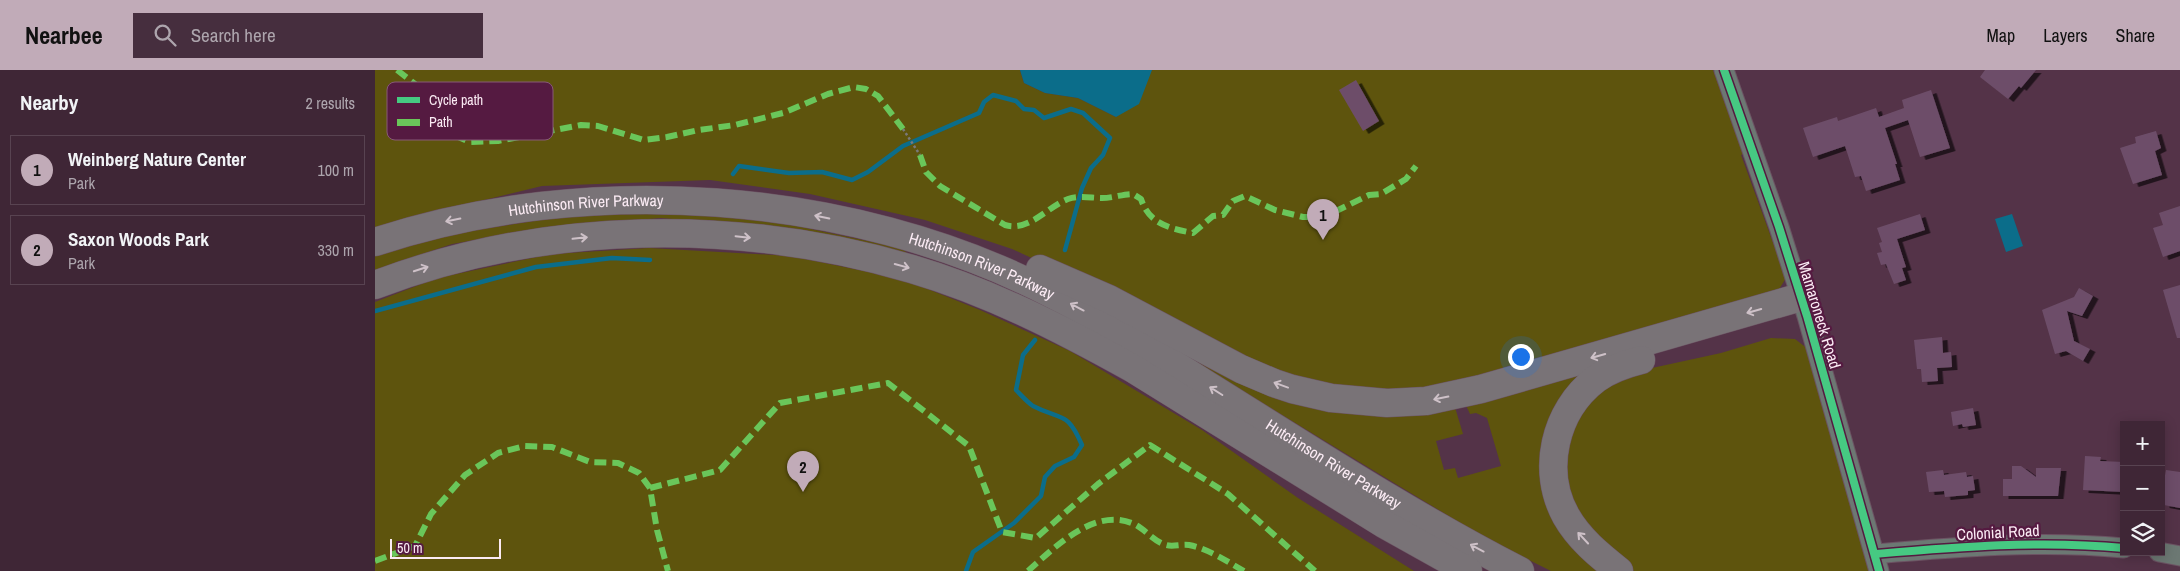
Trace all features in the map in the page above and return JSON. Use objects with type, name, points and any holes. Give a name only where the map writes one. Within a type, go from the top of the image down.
[{"type":"highway","name":"Hutchinson River Parkway","points":[[375,242],[444,222],[501,211],[605,200],[657,199],[721,202],[817,216],[870,227],[972,258],[1047,291],[1116,329],[1376,490],[1520,571]]},
{"type":"highway","points":[[870,227],[942,237],[1011,258],[1109,299],[1259,376],[1292,389],[1349,400],[1405,402],[1445,398],[1804,307]]},
{"type":"highway","name":"Hutchinson River Parkway","points":[[375,285],[431,266],[485,252],[542,243],[619,235],[671,233],[727,235],[781,241],[843,252],[904,267],[937,277],[1037,317],[1132,368],[1335,494],[1468,571]]},
{"type":"highway","points":[[1619,571],[1574,528],[1561,505],[1557,493],[1553,470],[1555,445],[1562,424],[1573,403],[1597,379],[1619,367],[1804,307]]},
{"type":"highway","points":[[1335,494],[1398,545],[1439,571]]},
{"type":"street","name":"Mamaroneck Road","points":[[1724,70],[1770,200],[1804,307],[1877,563]]},
{"type":"street","name":"Colonial Road","points":[[1877,563],[2014,544],[2057,543],[2120,548]]},
{"type":"street","points":[[2165,553],[2180,556]]},
{"type":"path","points":[[903,129],[920,155]]},
{"type":"shaded area","points":[[375,70],[1020,70],[1024,83],[1045,93],[1078,98],[1116,117],[1152,70],[1713,70],[1743,154],[1741,155],[1786,278],[1778,291],[1467,386],[1358,394],[1257,366],[1167,320],[1012,249],[925,220],[810,194],[710,180],[542,186],[427,214],[375,230]]},
{"type":"shaded area","points":[[677,211],[773,221],[901,248],[911,256],[804,230],[661,218],[587,224],[516,233],[452,244],[375,270],[375,255],[458,233],[578,214]]},
{"type":"shaded area","points":[[649,248],[791,256],[903,279],[980,310],[1070,351],[1202,430],[1298,498],[1414,571],[375,571],[375,302],[437,278],[551,254]]},
{"type":"shaded area","points":[[1771,338],[1795,339],[1808,349],[1871,571],[1634,571],[1623,563],[1568,506],[1559,462],[1571,423],[1591,395],[1629,373],[1721,353]]},
{"type":"shaded area","points":[[1160,339],[1235,373],[1454,404],[1463,434],[1436,441],[1444,470],[1455,468],[1458,478],[1501,466],[1487,418],[1476,413],[1470,414],[1464,401],[1590,364],[1546,442],[1606,571],[1551,571],[1485,538]]},
{"type":"water","points":[[1020,70],[1152,70],[1139,104],[1116,117],[1078,98],[1045,93],[1024,83]]},
{"type":"water","points":[[2012,214],[2023,246],[2006,252],[1995,219]]},
{"type":"building","points":[[1985,70],[2036,70],[2021,88],[2019,86],[2008,99],[1980,77]]},
{"type":"building","points":[[1356,80],[1379,121],[1363,131],[1339,90]]},
{"type":"building","points":[[1931,90],[1950,148],[1920,157],[1908,120],[1885,128],[1897,164],[1895,164],[1900,180],[1866,191],[1861,176],[1855,177],[1845,146],[1813,157],[1803,128],[1837,117],[1838,121],[1876,108],[1879,117],[1904,108],[1902,100]]},
{"type":"building","points":[[2156,131],[2161,148],[2155,151],[2162,175],[2133,184],[2120,148],[2136,143],[2135,137]]},
{"type":"building","points":[[2180,206],[2180,251],[2163,257],[2153,228],[2163,225],[2159,213]]},
{"type":"building","points":[[1920,214],[1925,230],[1897,239],[1906,267],[1902,268],[1906,280],[1894,284],[1886,264],[1881,265],[1877,253],[1882,252],[1879,243],[1882,242],[1877,228]]},
{"type":"building","points":[[2180,285],[2180,338],[2177,338],[2163,290]]},
{"type":"building","points":[[2079,288],[2093,296],[2082,316],[2067,311],[2074,341],[2090,349],[2083,361],[2066,351],[2055,354],[2042,310],[2074,297]]},
{"type":"building","points":[[1942,337],[1943,353],[1951,352],[1952,367],[1937,368],[1938,381],[1922,382],[1921,369],[1917,369],[1914,340]]},
{"type":"building","points":[[1973,408],[1976,425],[1963,427],[1962,424],[1953,426],[1951,412]]},
{"type":"building","points":[[2085,456],[2101,457],[2100,461],[2120,462],[2120,492],[2083,490]]},
{"type":"building","points":[[2012,466],[2021,466],[2036,477],[2036,468],[2061,468],[2058,496],[2003,496],[2003,479],[2012,479]]},
{"type":"building","points":[[1943,470],[1944,475],[1966,472],[1967,477],[1973,476],[1975,490],[1968,491],[1968,495],[1945,497],[1944,491],[1929,492],[1926,472]]},
{"type":"building","points":[[2166,470],[2180,472],[2180,508],[2165,505]]},
{"type":"waterway","points":[[733,174],[739,166],[789,173],[822,172],[852,180],[868,172],[903,146],[979,113],[984,102],[993,95],[1016,101],[1024,109],[1034,110],[1044,118],[1071,109],[1083,113],[1110,138],[1103,155],[1091,168],[1082,188],[1065,250]]},
{"type":"waterway","points":[[375,311],[536,267],[612,258],[650,260]]},
{"type":"waterway","points":[[966,571],[973,552],[1014,523],[1041,496],[1045,477],[1055,466],[1074,457],[1082,445],[1068,421],[1033,406],[1016,390],[1023,355],[1035,340]]},
{"type":"marked path","points":[[397,70],[412,82]]},
{"type":"marked path","points":[[553,130],[581,125],[598,126],[644,140],[667,137],[735,125],[783,113],[828,94],[854,87],[866,89],[878,96],[903,129]]},
{"type":"marked path","points":[[465,140],[470,142],[503,140]]},
{"type":"marked path","points":[[920,155],[926,172],[940,186],[1005,225],[1014,226],[1030,222],[1060,203],[1072,198],[1106,198],[1133,194],[1141,199],[1149,214],[1161,224],[1193,233],[1213,216],[1223,215],[1233,201],[1245,196],[1275,210],[1303,217],[1324,217],[1369,195],[1381,194],[1406,179],[1416,166]]},
{"type":"marked path","points":[[650,488],[720,470],[780,403],[888,383],[969,446],[1002,532],[1036,538],[1098,484],[1150,445],[1228,494],[1315,571]]},
{"type":"marked path","points":[[375,561],[415,546],[431,514],[465,475],[498,453],[525,446],[552,447],[590,462],[618,463],[639,473],[650,488],[657,530],[668,571]]},
{"type":"marked path","points":[[1028,571],[1050,551],[1076,532],[1090,525],[1119,520],[1138,526],[1161,543],[1169,546],[1189,545],[1203,549],[1244,571]]},
{"type":"cycle path","points":[[1724,70],[1779,227],[1807,316],[1879,571]]},
{"type":"cycle path","points":[[1875,554],[1968,547],[2030,545],[2120,548]]},
{"type":"place","name":"Weinberg Nature Center","points":[[1323,240]]},
{"type":"place","name":"Saxon Woods Park","points":[[803,492]]}]
